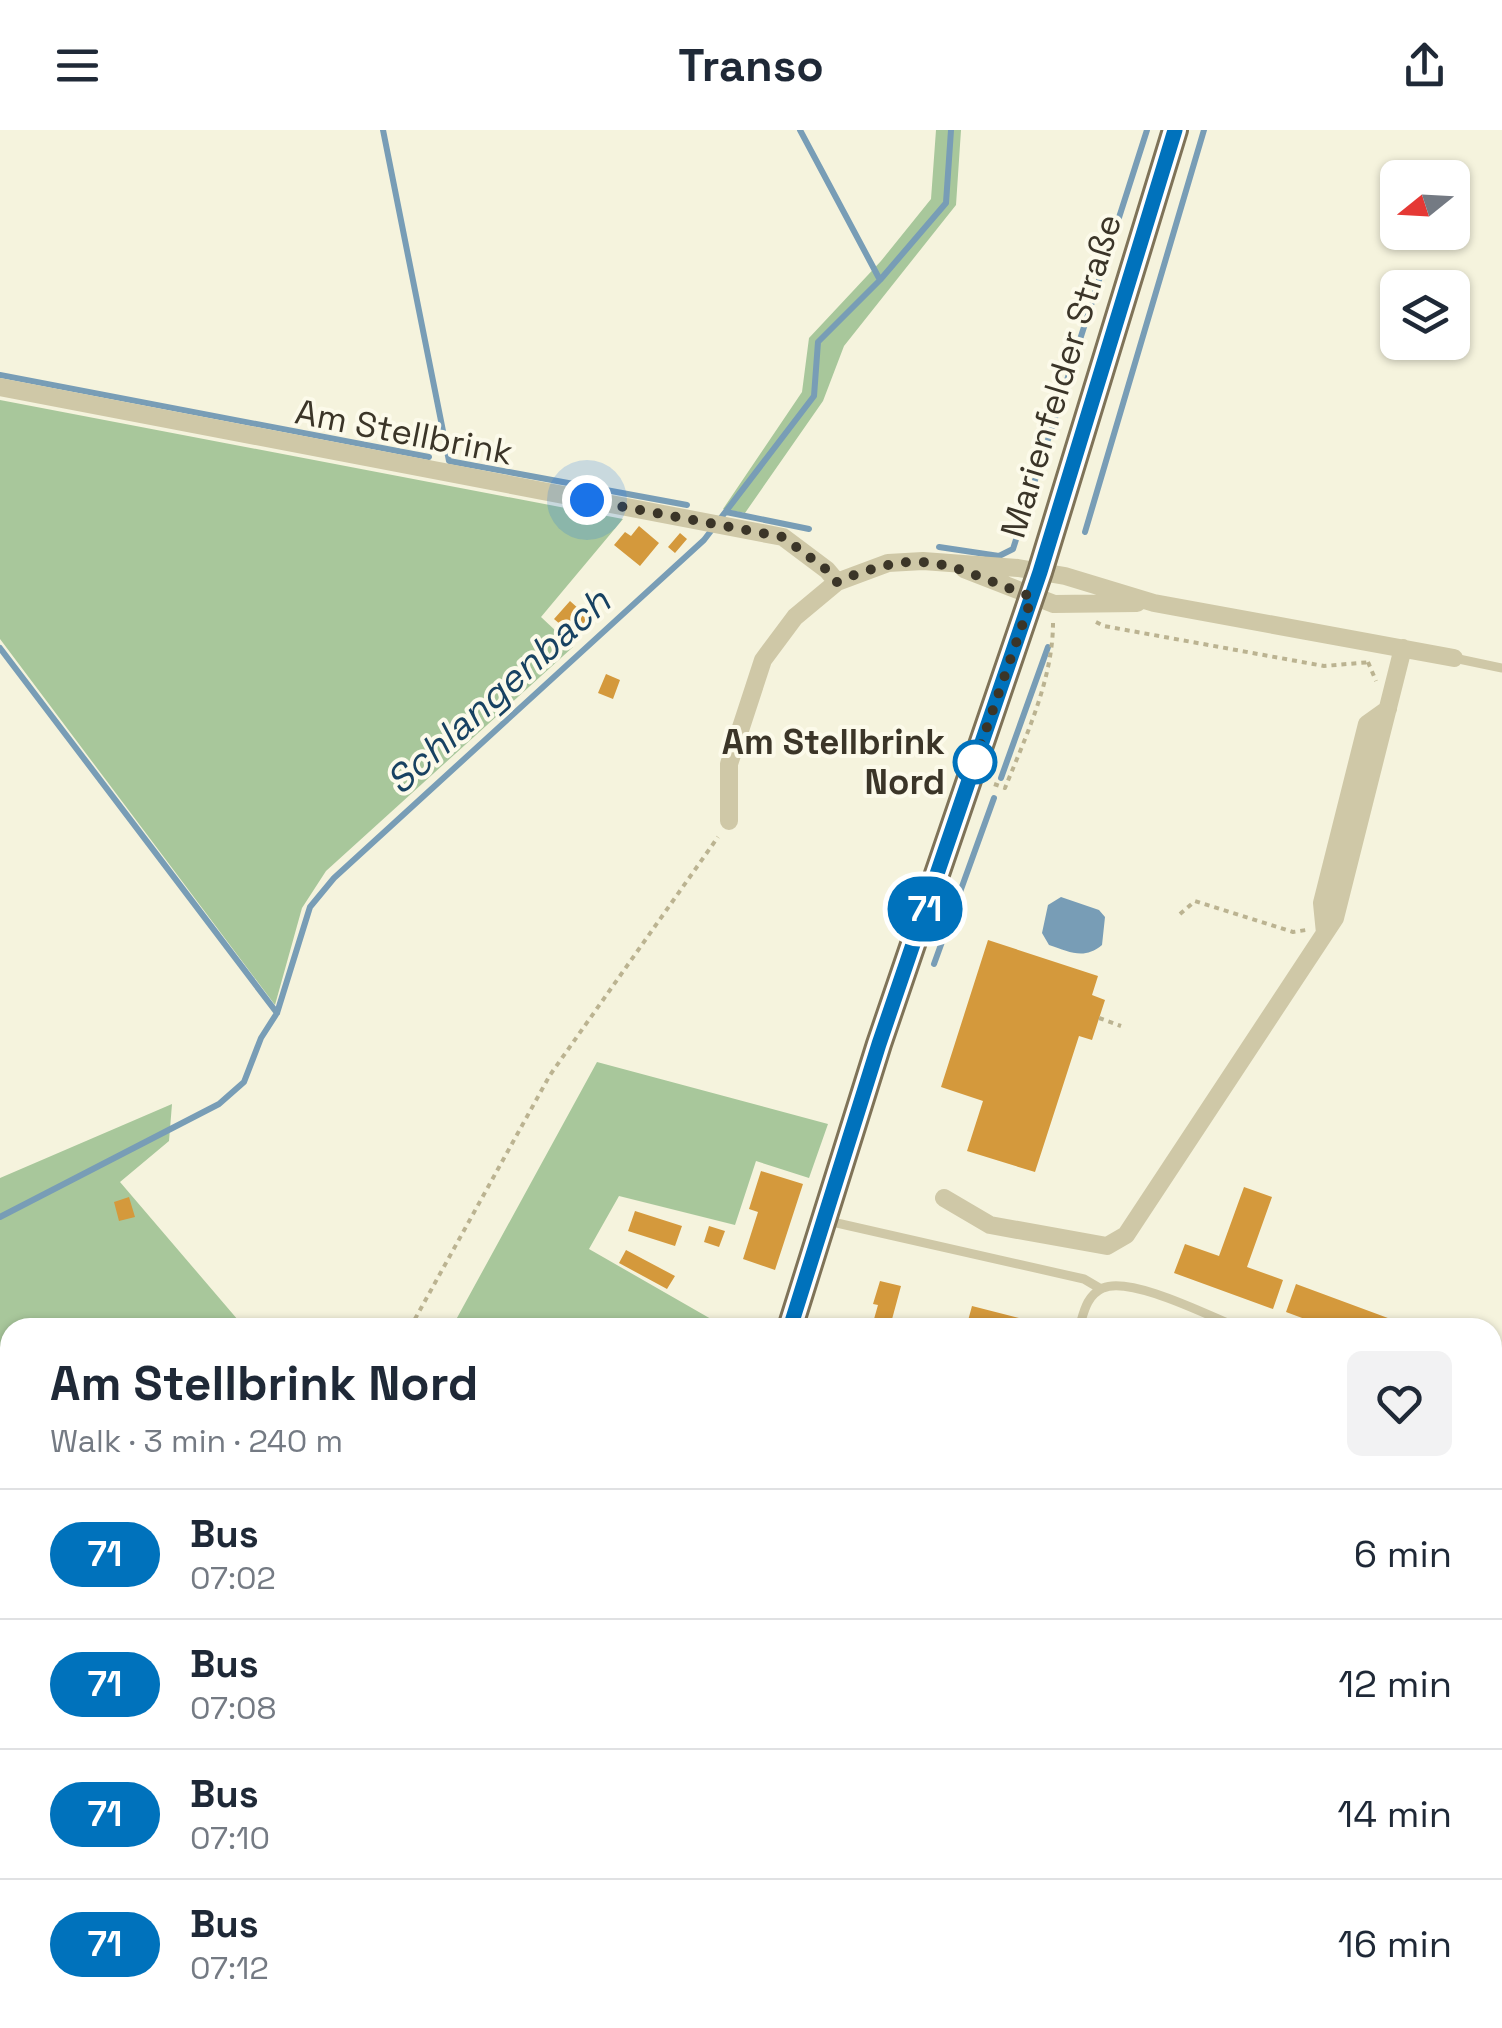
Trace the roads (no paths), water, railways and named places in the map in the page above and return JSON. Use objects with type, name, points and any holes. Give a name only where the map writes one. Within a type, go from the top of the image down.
[{"type":"main road","name":"Marienfelder Straße","points":[[793,1318],[879,1044],[1036,585],[1175,130]]},
{"type":"street","name":"Am Stellbrink","points":[[0,387],[783,537],[837,582]]},
{"type":"street","points":[[730,821],[729,764],[763,660],[795,617],[837,582],[888,563],[923,561],[1018,568],[1054,604],[1154,603]]},
{"type":"street","points":[[955,565],[1036,585],[1065,576],[1154,603],[1402,654],[1454,658]]},
{"type":"street","points":[[944,1198],[990,1226],[1106,1246],[1126,1235],[1316,932],[1335,918],[1402,654]]},
{"type":"lane","points":[[1454,658],[1502,668]]},
{"type":"lane","points":[[824,1220],[1084,1279],[1101,1289]]},
{"type":"lane","points":[[1082,1318],[1086,1302],[1101,1289],[1116,1286],[1139,1289],[1213,1318]]},
{"type":"water","points":[[1061,897],[1099,910],[1105,917],[1102,945],[1083,953],[1049,945],[1042,933],[1048,905]]},
{"type":"waterway","points":[[383,130],[449,461],[687,505]]},
{"type":"waterway","points":[[800,130],[880,280]]},
{"type":"waterway","name":"Schlangenbach","points":[[0,1217],[219,1104],[244,1082],[261,1038],[277,1013],[310,907],[334,878],[704,540],[814,396],[818,342],[880,280],[946,203],[951,130]]},
{"type":"waterway","points":[[939,547],[999,556],[1013,549],[1147,130]]},
{"type":"waterway","points":[[1085,532],[1204,130]]},
{"type":"waterway","points":[[0,375],[429,457]]},
{"type":"waterway","points":[[726,512],[809,529]]},
{"type":"waterway","points":[[1001,778],[1048,647]]},
{"type":"waterway","points":[[0,648],[277,1013]]},
{"type":"waterway","points":[[934,964],[994,798]]},
{"type":"place","name":"Am Stellbrink Nord","points":[[975,762]]}]
